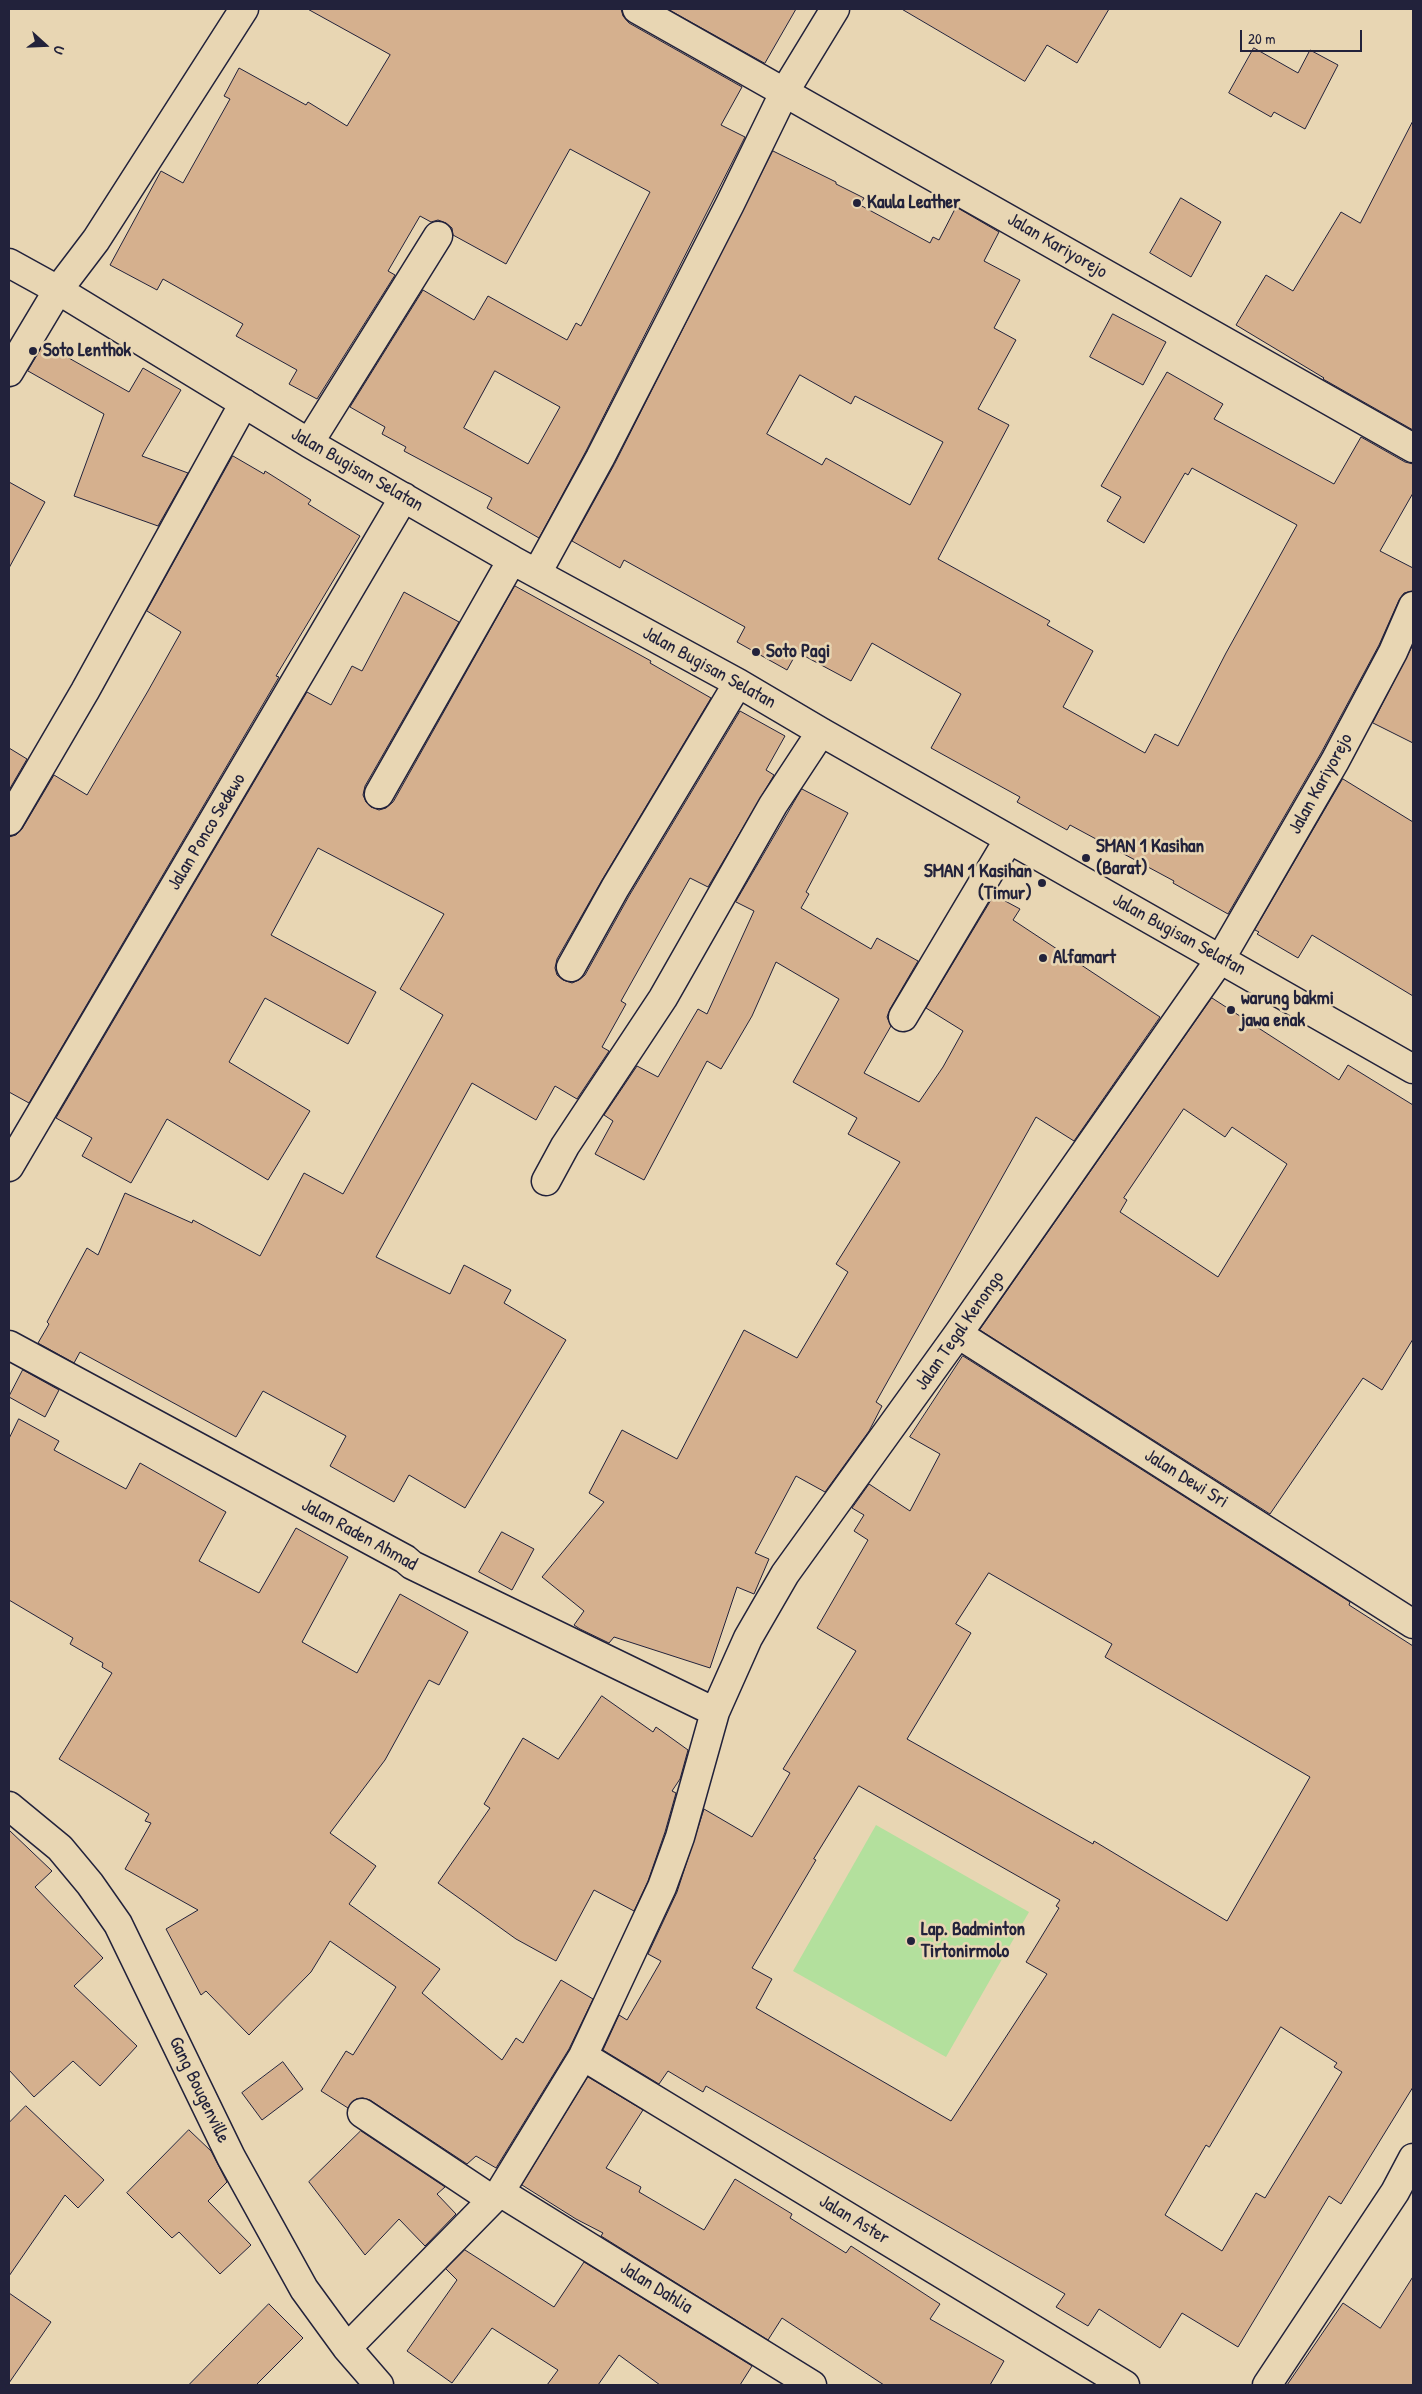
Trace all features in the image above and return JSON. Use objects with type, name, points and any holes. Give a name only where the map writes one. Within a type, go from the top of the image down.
[{"type":"street","points":[[9,372],[58,290],[96,240],[244,9]]},
{"type":"street","name":"Jalan Kariyorejo","points":[[637,9],[785,91],[1413,448]]},
{"type":"street","points":[[537,573],[618,423],[726,213],[785,91],[835,9]]},
{"type":"street","points":[[309,443],[438,236]]},
{"type":"street","name":"Jalan Bugisan Selatan","points":[[9,263],[58,290],[309,443],[512,560],[738,683],[1413,1069]]},
{"type":"street","points":[[9,822],[90,683],[244,403]]},
{"type":"street","name":"Jalan Ponco Sedewo","points":[[9,1168],[404,497]]},
{"type":"street","points":[[379,794],[512,560]]},
{"type":"street","name":"Jalan Kariyorejo","points":[[1221,958],[1335,761],[1393,652],[1413,606]]},
{"type":"street","points":[[571,967],[620,880],[738,683]]},
{"type":"street","points":[[546,1181],[565,1146],[663,998],[773,805],[821,732]]},
{"type":"street","points":[[904,1017],[1009,839]]},
{"type":"street","name":"Jalan Tegal Kenongo","points":[[352,2342],[496,2195],[583,2056],[662,1886],[680,1837],[715,1712],[748,1638],[785,1574],[958,1334],[1221,958]]},
{"type":"street","name":"Jalan Dewi Sri","points":[[958,1334],[1413,1624]]},
{"type":"street","name":"Jalan Raden Ahmad","points":[[9,1345],[405,1559],[412,1565],[715,1712]]},
{"type":"street","name":"Gang Bougenville","points":[[9,1806],[60,1848],[90,1884],[118,1924],[231,2157],[304,2289],[352,2342],[379,2385]]},
{"type":"street","name":"Jalan Aster","points":[[583,2056],[1125,2385]]},
{"type":"street","name":"Jalan Dahlia","points":[[362,2114],[812,2385]]},
{"type":"street","points":[[1267,2385],[1395,2192],[1413,2158]]},
{"type":"green space","name":"Lap. Badminton Tirtonirmolo","points":[[876,1825],[1029,1912],[946,2057],[793,1971]]},
{"type":"building","points":[[308,9],[621,9],[623,16],[629,23],[742,87],[721,125],[745,137],[586,451],[539,538],[487,508],[492,498],[404,451],[406,447],[382,434],[385,427],[350,407],[423,290],[474,320],[488,296],[567,340],[576,323],[581,326],[650,192],[570,149],[506,264],[453,235],[452,228],[446,223],[438,220],[431,222],[420,216],[388,271],[395,275],[317,399],[289,384],[297,370],[236,336],[243,324],[163,279],[157,290],[110,265],[161,171],[183,183],[230,99],[224,96],[239,68],[306,105],[308,102],[347,126],[390,55]],"holes":[[[495,371],[560,407],[528,464],[464,428]]]},
{"type":"building","points":[[668,9],[796,9],[765,63]]},
{"type":"building","points":[[902,9],[1109,9],[1077,63],[1047,45],[1025,81]]},
{"type":"building","points":[[1254,48],[1298,73],[1310,50],[1338,65],[1305,129],[1274,112],[1271,117],[1229,93]]},
{"type":"building","points":[[1413,121],[1413,430],[1323,379],[1236,325],[1266,275],[1293,291],[1341,212],[1360,223]]},
{"type":"building","points":[[773,151],[864,198],[860,205],[930,243],[933,237],[939,240],[956,207],[999,232],[984,261],[1020,280],[994,328],[1016,340],[978,409],[1009,425],[938,559],[1050,621],[1047,625],[1093,651],[1063,707],[1145,753],[1155,734],[1178,746],[1226,653],[1297,525],[1192,468],[1188,475],[1185,473],[1144,543],[1107,521],[1121,497],[1101,486],[1167,372],[1223,404],[1214,419],[1334,484],[1361,437],[1405,462],[1413,464],[1413,493],[1380,551],[1413,568],[1413,591],[1404,593],[1399,600],[1379,645],[1321,753],[1228,914],[1173,883],[1174,881],[1070,825],[1067,830],[1017,802],[1020,797],[931,748],[961,694],[872,643],[851,681],[797,652],[787,670],[737,642],[745,627],[624,560],[620,568],[572,541],[614,465]],"holes":[[[800,375],[851,404],[855,396],[943,442],[910,505],[826,458],[822,465],[767,434]]]},
{"type":"building","points":[[1181,198],[1221,222],[1191,277],[1150,253]]},
{"type":"building","points":[[1113,314],[1166,342],[1143,385],[1090,357]]},
{"type":"building","points":[[44,344],[129,392],[143,368],[181,390],[142,456],[188,473],[158,526],[74,496],[104,414],[28,371]]},
{"type":"building","points":[[233,456],[264,474],[265,471],[311,500],[308,504],[360,536],[276,676],[279,677],[29,1103],[9,1092],[9,837],[16,835],[22,829],[54,775],[87,795],[181,632],[147,611]]},
{"type":"building","points":[[9,482],[45,502],[9,568]]},
{"type":"building","points":[[515,586],[651,661],[650,663],[711,698],[557,959],[555,968],[557,975],[563,980],[572,983],[585,975],[629,896],[740,711],[785,736],[766,770],[774,775],[708,887],[690,878],[621,1001],[626,1004],[602,1047],[609,1051],[577,1099],[555,1086],[536,1120],[472,1083],[376,1257],[450,1294],[464,1265],[511,1290],[504,1303],[566,1340],[465,1508],[409,1475],[394,1502],[330,1466],[346,1436],[263,1391],[236,1437],[80,1352],[74,1363],[38,1343],[49,1324],[47,1322],[87,1248],[98,1255],[125,1193],[192,1223],[193,1220],[260,1256],[304,1173],[343,1194],[443,1015],[400,989],[444,914],[318,848],[271,935],[376,992],[348,1044],[265,998],[229,1062],[310,1111],[268,1180],[167,1119],[131,1183],[82,1156],[92,1138],[56,1118],[307,692],[331,705],[352,666],[362,671],[404,592],[459,622],[365,786],[363,795],[366,802],[371,807],[379,810],[386,808],[393,802]]},
{"type":"building","points":[[1413,645],[1413,743],[1373,723]]},
{"type":"building","points":[[9,748],[27,759],[9,790]]},
{"type":"building","points":[[1343,779],[1413,822],[1413,996],[1312,935],[1298,958],[1257,934],[1259,932],[1255,930]]},
{"type":"building","points":[[802,789],[848,813],[806,892],[809,894],[801,908],[871,949],[877,938],[918,961],[890,1009],[887,1017],[891,1026],[864,1073],[919,1102],[943,1067],[963,1031],[926,1008],[994,895],[1020,909],[1013,920],[1160,1017],[1074,1141],[1036,1117],[876,1402],[882,1406],[869,1431],[825,1492],[796,1476],[755,1553],[769,1559],[754,1594],[737,1587],[710,1668],[614,1637],[609,1643],[580,1629],[574,1625],[584,1611],[542,1577],[604,1502],[589,1493],[622,1430],[677,1459],[744,1330],[797,1358],[848,1272],[836,1264],[900,1162],[848,1134],[857,1118],[793,1082],[839,999],[776,962],[752,1016],[721,1069],[707,1061],[644,1180],[595,1154],[613,1121],[604,1115],[637,1066],[658,1077],[698,1009],[707,1014],[754,911],[736,902]]},
{"type":"building","points":[[1212,998],[1339,1080],[1348,1065],[1413,1105],[1413,1339],[1382,1390],[1363,1378],[1270,1514],[980,1330]],"holes":[[[1184,1109],[1225,1137],[1232,1127],[1287,1164],[1218,1277],[1120,1212],[1127,1200],[1124,1198]]]},
{"type":"building","points":[[963,1356],[1350,1602],[1349,1605],[1413,1646],[1413,2087],[1341,2204],[1329,2196],[1238,2347],[1182,2313],[1160,2348],[1099,2309],[1088,2326],[1056,2307],[1065,2294],[706,2086],[703,2092],[668,2071],[659,2084],[603,2050],[619,2015],[627,2020],[661,1961],[648,1954],[677,1892],[704,1809],[752,1837],[790,1773],[783,1769],[856,1651],[817,1628],[868,1540],[854,1531],[864,1515],[852,1508],[869,1484],[910,1511],[940,1454],[910,1437]],"holes":[[[989,1573],[1112,1644],[1105,1657],[1310,1777],[1227,1921],[1094,1841],[1093,1844],[907,1739],[971,1633],[956,1624]],[[859,1786],[1060,1900],[1056,1906],[1059,1908],[1026,1962],[1047,1974],[951,2121],[756,2008],[772,1979],[752,1968],[816,1860],[814,1859]],[[1281,2027],[1337,2063],[1334,2067],[1342,2072],[1265,2198],[1256,2193],[1222,2251],[1165,2215],[1206,2145],[1209,2147]]]},
{"type":"building","points":[[23,1370],[59,1390],[45,1417],[9,1397]]},
{"type":"building","points":[[19,1419],[59,1441],[54,1450],[126,1489],[140,1463],[226,1512],[199,1561],[259,1593],[296,1528],[348,1557],[302,1642],[357,1673],[400,1594],[468,1632],[439,1685],[429,1680],[385,1760],[330,1833],[376,1866],[349,1904],[440,1969],[422,1993],[502,2060],[516,2038],[523,2043],[561,1980],[593,1999],[569,2049],[496,2168],[476,2156],[467,2164],[370,2100],[356,2099],[348,2108],[321,2091],[346,2051],[353,2055],[396,1987],[330,1941],[311,1972],[249,2035],[206,1991],[201,1995],[166,1929],[198,1910],[125,1869],[151,1823],[145,1821],[149,1814],[59,1759],[112,1673],[102,1667],[103,1663],[70,1644],[73,1638],[9,1600],[9,1439]]},
{"type":"building","points":[[502,1532],[534,1549],[512,1590],[479,1572]]},
{"type":"building","points":[[602,1696],[653,1732],[656,1727],[688,1750],[680,1779],[672,1791],[676,1793],[665,1832],[648,1881],[634,1911],[594,1890],[556,1961],[516,1939],[438,1883],[490,1808],[484,1804],[523,1738],[558,1759]]},
{"type":"building","points":[[9,1830],[52,1871],[35,1887],[103,1958],[74,1986],[137,2046],[100,2086],[73,2061],[34,2097],[9,2070]]},
{"type":"building","points":[[283,2062],[303,2089],[262,2120],[242,2093]]},
{"type":"building","points":[[588,2077],[643,2110],[606,2168],[641,2187],[639,2192],[704,2230],[735,2179],[792,2214],[790,2218],[846,2253],[851,2246],[940,2304],[930,2319],[1004,2361],[990,2385],[884,2385],[782,2318],[768,2340],[601,2236],[603,2233],[576,2219],[522,2185]]},
{"type":"building","points":[[26,2106],[104,2180],[78,2208],[65,2195],[9,2276],[9,2123]]},
{"type":"building","points":[[189,2130],[211,2151],[227,2182],[208,2201],[251,2245],[220,2274],[179,2232],[172,2238],[127,2193]]},
{"type":"building","points":[[361,2131],[445,2187],[437,2194],[456,2214],[425,2246],[399,2219],[365,2255],[309,2182]]},
{"type":"building","points":[[465,2250],[554,2307],[584,2262],[752,2366],[740,2385],[660,2385],[619,2355],[598,2385],[547,2385],[558,2370],[492,2328],[452,2383],[407,2351],[457,2280],[446,2269]]},
{"type":"building","points":[[1413,2277],[1413,2385],[1287,2385],[1343,2303],[1380,2328]]},
{"type":"building","points":[[9,2293],[51,2322],[9,2383]]},
{"type":"building","points":[[269,2304],[303,2338],[256,2385],[189,2385]]},
{"type":"place","name":"Kaula Leather","points":[[857,203]]},
{"type":"place","name":"Soto Lenthok","points":[[33,351]]},
{"type":"place","name":"Soto Pagi","points":[[756,652]]},
{"type":"place","name":"SMAN 1 Kasihan (Barat)","points":[[1086,858]]},
{"type":"place","name":"SMAN 1 Kasihan (Timur)","points":[[1042,883]]},
{"type":"place","name":"Alfamart","points":[[1043,958]]},
{"type":"place","name":"warung bakmi jawa enak","points":[[1231,1010]]},
{"type":"place","name":"Lap. Badminton Tirtonirmolo","points":[[911,1941]]}]
